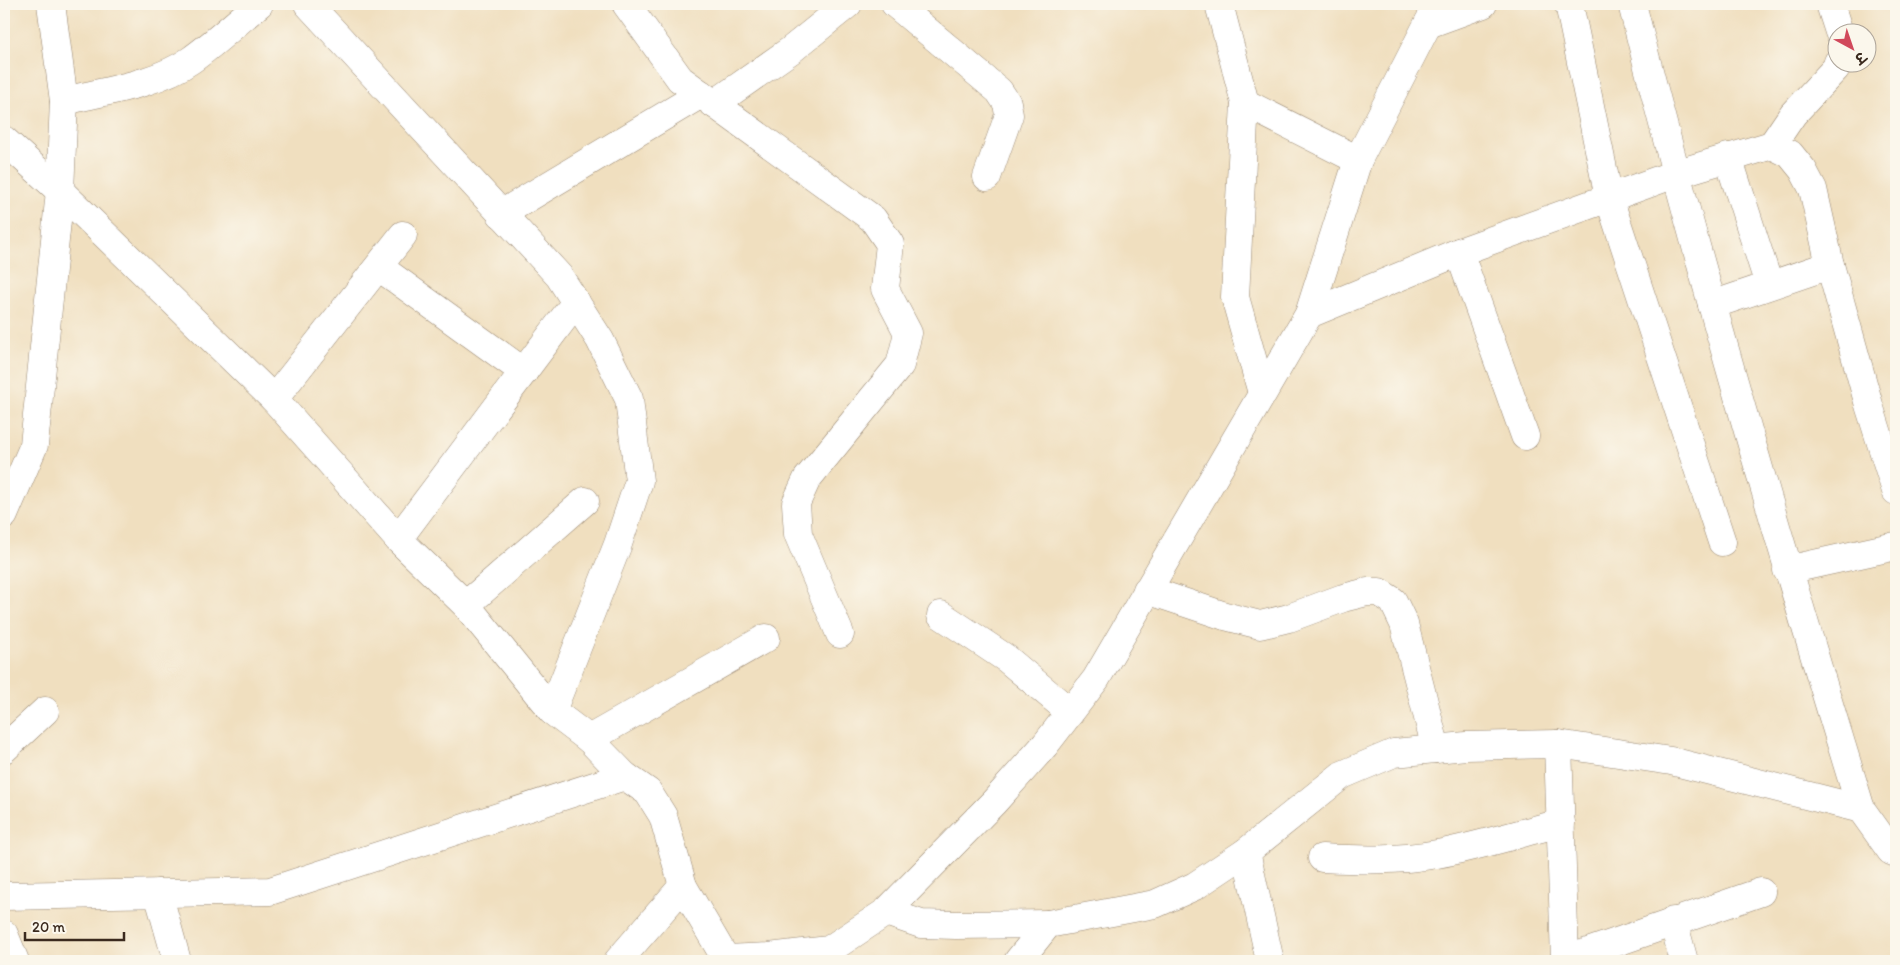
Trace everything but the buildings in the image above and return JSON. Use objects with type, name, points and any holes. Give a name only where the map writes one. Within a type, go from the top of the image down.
[{"type":"street","points":[[4,515],[34,445],[60,191],[64,101],[51,4]]},
{"type":"street","points":[[64,101],[150,80],[173,70],[191,60],[259,4]]},
{"type":"street","points":[[308,4],[558,276],[600,340],[629,398],[639,481],[618,544],[552,711]]},
{"type":"street","points":[[626,4],[680,79],[873,219],[890,244],[885,289],[908,333],[900,365],[808,479],[796,503],[798,534],[840,634]]},
{"type":"street","points":[[501,214],[708,99],[791,50],[848,4]]},
{"type":"street","points":[[895,4],[999,92],[1007,103],[1009,116],[987,177]]},
{"type":"street","points":[[1219,4],[1245,104],[1235,297],[1262,393]]},
{"type":"street","points":[[4,140],[60,191],[274,399],[398,539],[466,605],[552,711],[589,739],[625,776],[648,792],[663,816],[683,886],[727,960],[770,959],[829,950],[886,912],[994,802],[1045,746],[1096,678],[1309,314],[1358,160],[1433,14],[1483,4]]},
{"type":"street","points":[[1569,4],[1609,198],[1722,542]]},
{"type":"street","points":[[1632,4],[1674,174],[1787,570],[1861,809],[1891,851],[1896,853]]},
{"type":"street","points":[[1830,4],[1836,22]]},
{"type":"street","points":[[1309,314],[1459,252],[1674,174],[1772,145],[1793,114],[1832,72]]},
{"type":"street","points":[[1245,104],[1358,160]]},
{"type":"street","points":[[1772,145],[1790,154],[1803,170],[1813,189],[1830,265],[1869,405],[1896,491]]},
{"type":"street","points":[[1728,157],[1769,286]]},
{"type":"street","points":[[274,399],[403,235]]},
{"type":"street","points":[[1459,252],[1526,436]]},
{"type":"street","points":[[1712,304],[1830,265]]},
{"type":"street","points":[[378,267],[524,372]]},
{"type":"street","points":[[398,539],[576,302]]},
{"type":"street","points":[[466,605],[585,501]]},
{"type":"street","points":[[1787,570],[1896,546]]},
{"type":"street","points":[[1147,590],[1225,616],[1260,625],[1288,618],[1343,598],[1366,592],[1379,592],[1393,601],[1404,624],[1436,749]]},
{"type":"street","points":[[941,615],[1007,659],[1070,712]]},
{"type":"street","points":[[589,739],[766,638]]},
{"type":"street","points":[[4,749],[45,711]]},
{"type":"street","points":[[886,912],[921,924],[1048,924],[1155,904],[1195,886],[1246,852],[1342,776],[1394,754],[1436,749],[1466,746],[1558,744],[1671,761],[1861,809]]},
{"type":"street","points":[[1558,744],[1565,960],[1761,892]]},
{"type":"street","points":[[4,896],[270,891],[625,776]]},
{"type":"street","points":[[1322,858],[1371,860],[1436,854],[1561,823]]},
{"type":"street","points":[[1246,852],[1270,961]]},
{"type":"street","points":[[618,961],[683,886]]},
{"type":"street","points":[[158,893],[177,961]]},
{"type":"street","points":[[1673,921],[1684,961]]},
{"type":"street","points":[[1018,961],[1048,924]]},
{"type":"street","points":[[4,934],[15,961]]}]
